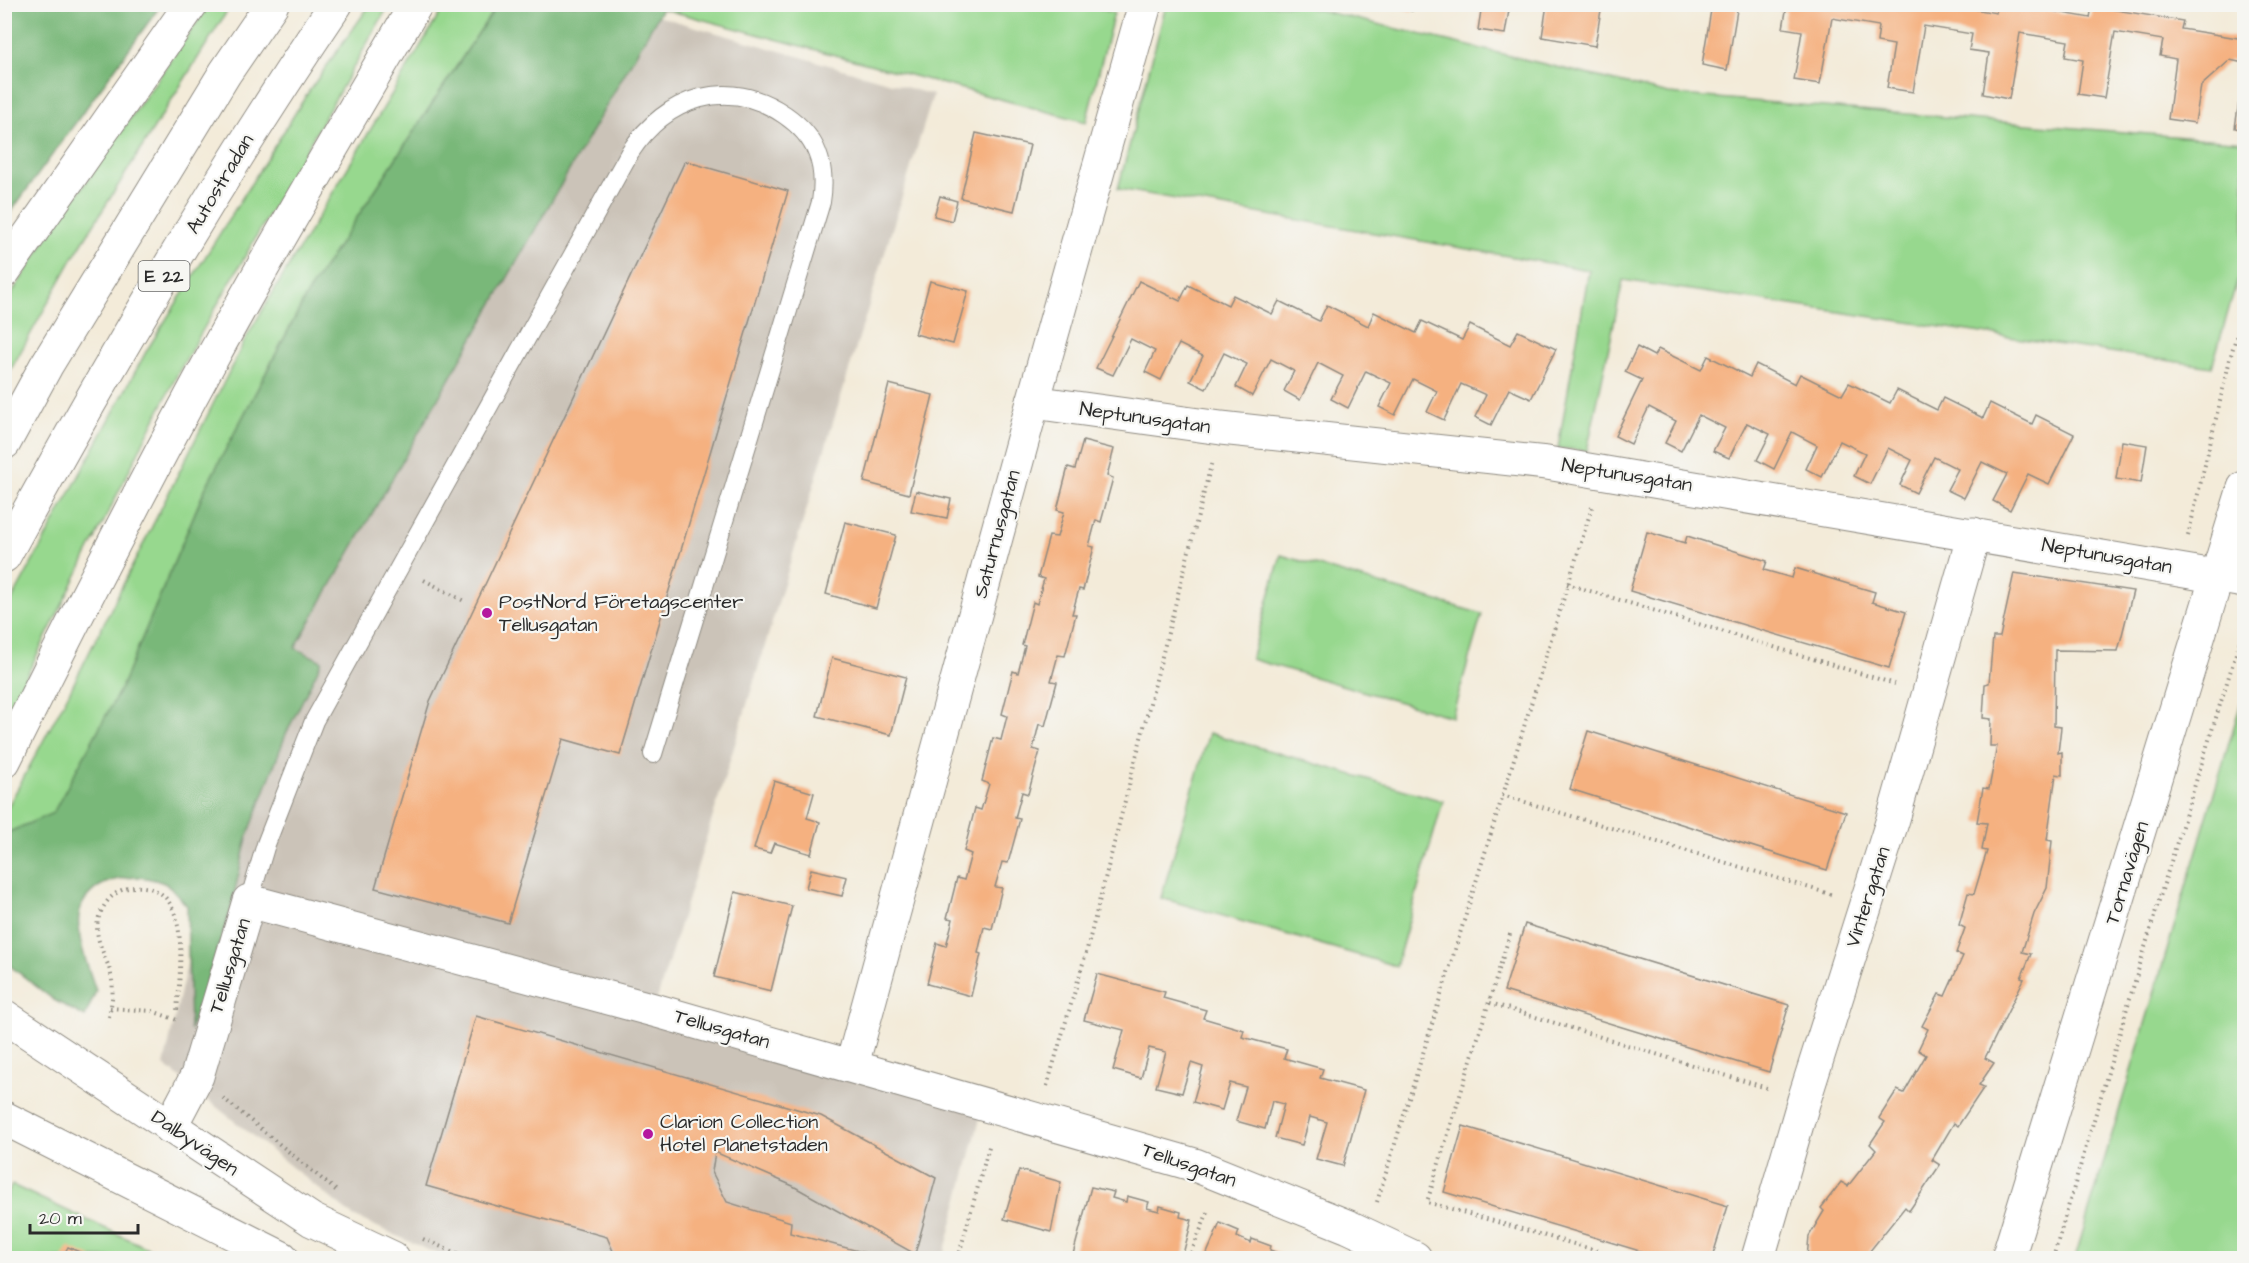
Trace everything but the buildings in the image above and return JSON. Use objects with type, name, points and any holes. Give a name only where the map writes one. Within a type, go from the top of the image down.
[{"type":"main road","points":[[4,271],[190,4]]},
{"type":"main road","name":"E 22","points":[[4,443],[46,366],[225,73],[272,4]]},
{"type":"main road","name":"Autostradan","points":[[4,556],[97,386],[272,99],[336,4]]},
{"type":"main road","points":[[4,761],[136,499],[212,357],[416,4]]},
{"type":"main road","name":"Saturnusgatan","points":[[852,1065],[1033,402],[1145,4]]},
{"type":"main road","name":"Neptunusgatan","points":[[1033,402],[1221,428],[1547,463],[2231,578]]},
{"type":"main road","name":"Tornavägen","points":[[2008,1258],[2231,578],[2244,488]]},
{"type":"main road","name":"Vintergatan","points":[[1758,1258],[1804,1100],[1866,905],[1974,534]]},
{"type":"main road","name":"Tellusgatan","points":[[170,1127],[197,1076],[249,901],[852,1065],[1195,1165],[1415,1258]]},
{"type":"main road","name":"Dalbyvägen","points":[[4,1016],[312,1220],[393,1258]]},
{"type":"main road","points":[[4,1118],[282,1258]]},
{"type":"lane","points":[[249,901],[266,844],[314,721],[630,152],[648,127],[677,108],[695,99],[729,94],[762,102],[795,122],[818,149],[824,183],[821,202],[653,754]]},
{"type":"path","points":[[2180,569],[2231,355],[2244,310]]},
{"type":"path","points":[[1038,1118],[1086,953],[1221,428]]},
{"type":"path","points":[[1367,1236],[1603,472]]},
{"type":"path","points":[[398,567],[466,602]]},
{"type":"path","points":[[1568,584],[1928,693]]},
{"type":"path","points":[[2053,1258],[2162,890],[2244,628]]},
{"type":"path","points":[[1502,795],[1866,905]]},
{"type":"path","points":[[1510,934],[1427,1202],[1623,1258]]},
{"type":"path","points":[[1490,1003],[1804,1100]]},
{"type":"path","points":[[110,1008],[152,1011],[177,1020]]},
{"type":"path","points":[[966,1258],[959,1257],[1000,1107]]},
{"type":"path","points":[[1189,1258],[1223,1176]]},
{"type":"path","points":[[4,1195],[7,1190]]},
{"type":"shaded area","points":[[644,12],[933,95],[651,1019],[982,1111],[943,1258],[446,1258],[353,1216],[164,1065],[234,758]]},
{"type":"green space","points":[[1085,4],[1114,13],[1086,122],[663,9],[664,5]]},
{"type":"green space","points":[[4,5],[161,5],[5,220]]},
{"type":"green space","points":[[209,5],[231,5],[74,256],[5,380],[4,306],[45,241]]},
{"type":"green space","points":[[370,5],[389,5],[177,375],[5,719],[5,613],[147,350],[309,91]]},
{"type":"green space","points":[[445,5],[497,5],[310,289],[205,489],[122,686],[53,814],[9,832],[5,826],[4,814],[71,689],[247,336]]},
{"type":"green space","points":[[497,5],[664,5],[295,648],[322,661],[286,734],[247,838],[230,912],[190,1030],[187,906],[164,883],[142,878],[130,877],[107,882],[89,895],[82,905],[79,914],[80,937],[96,991],[85,1017],[54,1000],[5,962],[4,826],[9,832],[53,813],[122,686],[205,489],[310,289]]},
{"type":"green space","points":[[1166,5],[1298,5],[1669,94],[2244,142],[2244,257],[2212,367],[1623,280],[1587,451],[1558,448],[1589,270],[1118,189]]},
{"type":"green space","points":[[1281,555],[1482,614],[1452,717],[1251,659]]},
{"type":"green space","points":[[2244,693],[2244,1258],[2075,1258]]},
{"type":"green space","points":[[1209,733],[1443,801],[1396,966],[1161,898]]},
{"type":"green space","points":[[12,1185],[169,1258],[5,1258],[4,1201]]},
{"type":"place","name":"PostNord Företagscenter Tellusgatan","points":[[487,613]]},
{"type":"place","name":"Clarion Collection Hotel Planetstaden","points":[[648,1134]]}]
